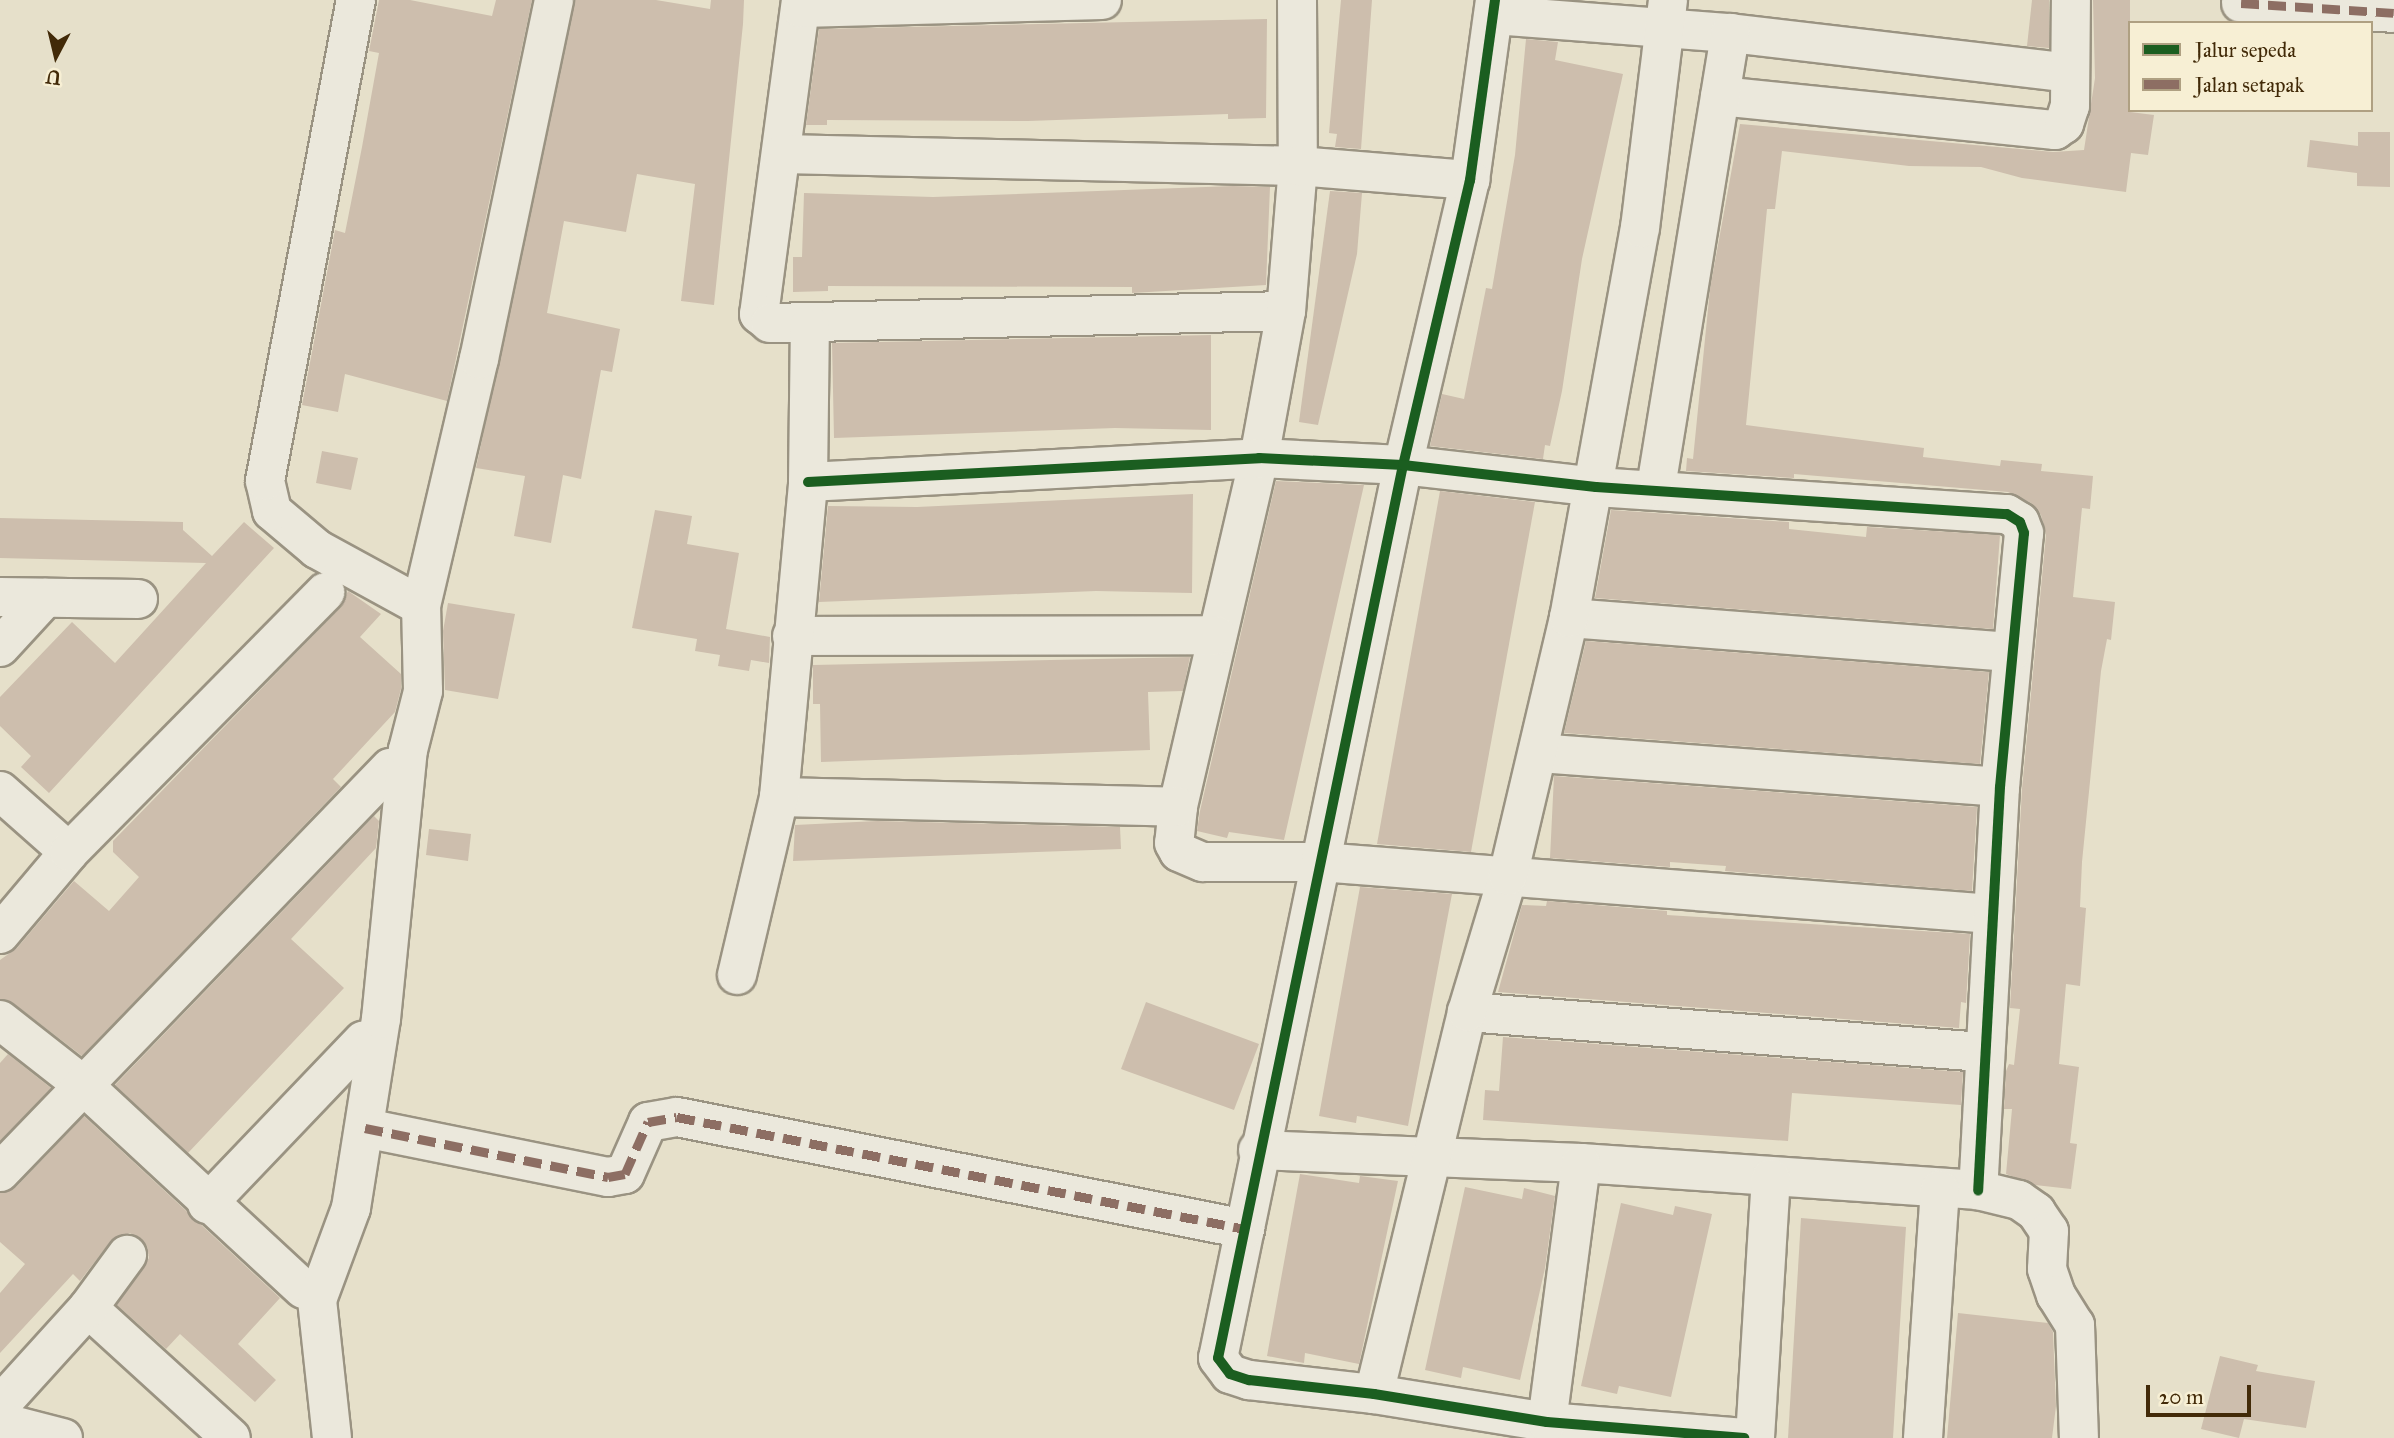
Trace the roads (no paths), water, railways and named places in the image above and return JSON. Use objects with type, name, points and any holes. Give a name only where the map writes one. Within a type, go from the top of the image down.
[{"type":"street","points":[[356,0],[265,481],[272,511],[317,549],[421,606]]},
{"type":"street","points":[[332,1438],[317,1300],[351,1208],[382,1019],[408,750],[423,691],[421,606],[480,359],[554,0]]},
{"type":"street","points":[[1102,0],[801,4],[783,153],[759,314],[770,323],[810,325],[1286,311]]},
{"type":"street","points":[[1297,0],[1298,166],[1286,311],[1259,458],[1178,807],[1174,843],[1179,852],[1203,862],[1320,862],[1992,914]]},
{"type":"street","points":[[1720,96],[2045,131],[2064,124],[2070,106],[2071,0]]},
{"type":"street","points":[[2241,3],[2394,13]]},
{"type":"street","points":[[1744,1438],[1547,1422],[1374,1394],[1249,1380],[1230,1374],[1218,1358],[1245,1229],[1258,1150],[1403,465],[1470,180],[1495,8],[1667,14],[1730,33],[2070,72]]},
{"type":"street","points":[[1374,1394],[1467,1012],[1508,876],[1569,618],[1596,486],[1640,228],[1667,14]]},
{"type":"street","points":[[1656,488],[1730,33]]},
{"type":"street","points":[[783,153],[1298,166],[1470,180]]},
{"type":"street","points":[[737,975],[779,797],[808,482],[810,325]]},
{"type":"street","points":[[808,482],[1259,458],[1403,465],[1596,486],[2007,514],[2020,522],[2024,533],[2000,788],[1982,1052],[1978,1190]]},
{"type":"street","points":[[0,934],[69,852],[325,592]]},
{"type":"street","points":[[0,597],[138,598]]},
{"type":"street","points":[[0,647],[45,598]]},
{"type":"street","points":[[1569,618],[2011,652]]},
{"type":"street","points":[[792,636],[1217,635]]},
{"type":"street","points":[[1538,754],[2000,788]]},
{"type":"street","points":[[0,1171],[390,768]]},
{"type":"street","points":[[0,791],[69,852]]},
{"type":"street","points":[[779,797],[1178,807]]},
{"type":"street","points":[[1467,1012],[1982,1052]]},
{"type":"street","points":[[0,1020],[83,1085],[207,1204],[303,1289]]},
{"type":"street","points":[[207,1204],[363,1041]]},
{"type":"street","points":[[365,1128],[608,1177],[625,1174],[648,1122],[677,1116],[1245,1229]]},
{"type":"street","points":[[1258,1150],[1432,1154],[1581,1163],[1940,1190],[1978,1190],[2019,1200],[2036,1212],[2049,1231],[2047,1269],[2056,1295],[2075,1325],[2079,1438]]},
{"type":"street","points":[[1547,1422],[1581,1163]]},
{"type":"street","points":[[1755,1438],[1771,1178]]},
{"type":"street","points":[[1923,1438],[1940,1190]]},
{"type":"street","points":[[0,1405],[88,1308],[127,1255]]},
{"type":"street","points":[[88,1308],[231,1438]]},
{"type":"street","points":[[0,1422],[63,1438]]}]
